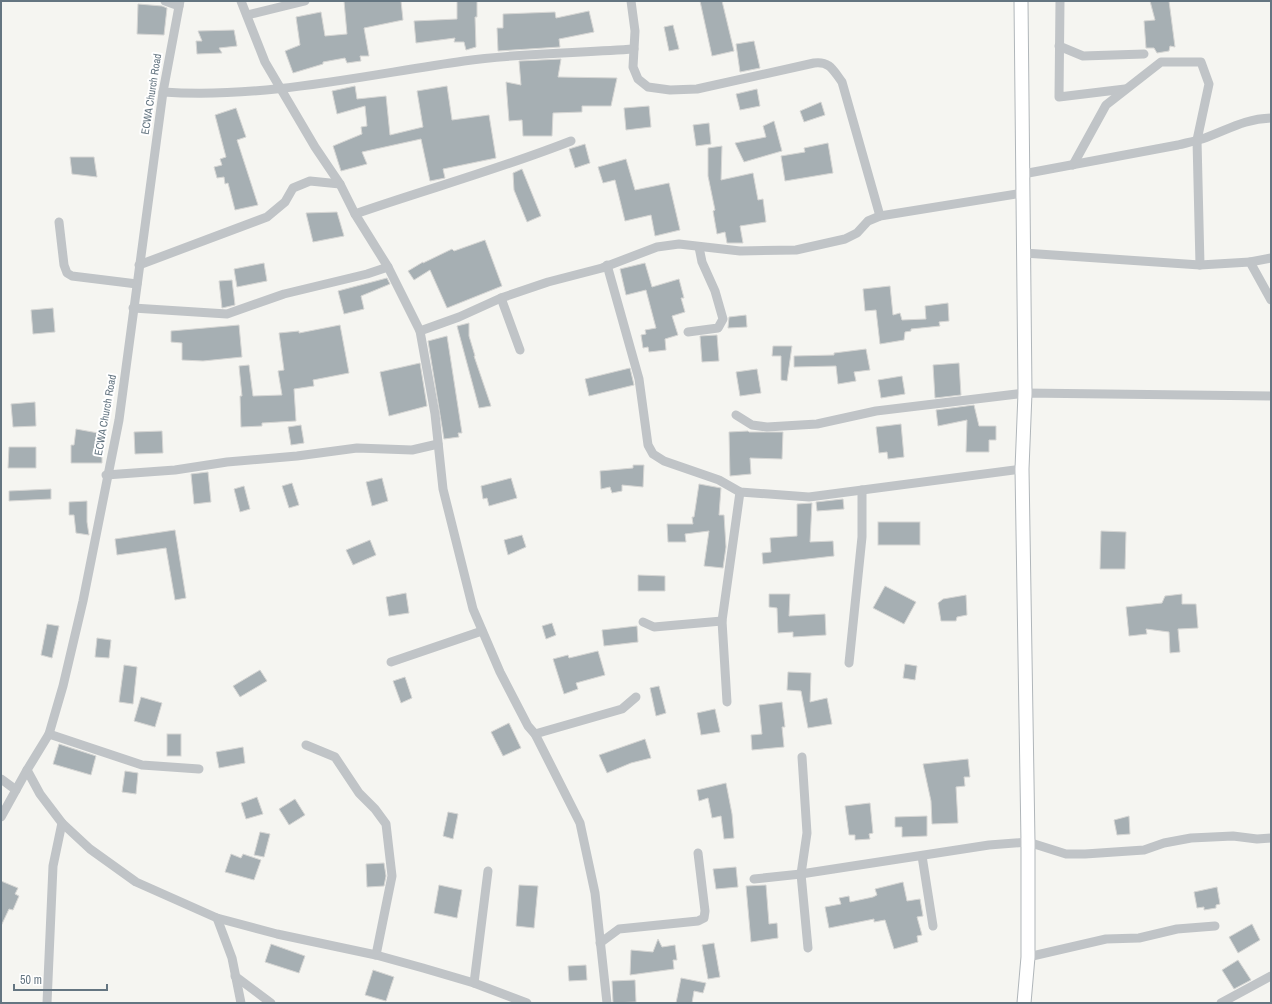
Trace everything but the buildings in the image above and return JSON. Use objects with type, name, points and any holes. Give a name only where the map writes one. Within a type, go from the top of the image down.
[{"type":"street","points":[[165,1],[180,4]]},
{"type":"street","points":[[241,1],[265,62],[315,148],[340,184],[355,214],[388,267],[420,331],[438,444],[443,489],[473,609],[500,672],[528,726],[535,734],[580,823],[595,893],[606,1003]]},
{"type":"street","points":[[247,16],[305,1]]},
{"type":"street","points":[[631,1],[635,31],[633,68],[638,79],[648,87],[670,90],[697,88],[814,63],[823,62],[831,67],[842,82],[880,216]]},
{"type":"street","points":[[1021,1],[1024,253],[1024,394],[1022,469],[1028,842],[1028,958],[1024,1003]]},
{"type":"street","points":[[1060,1],[1059,97],[1126,89]]},
{"type":"street","name":"ECWA Church Road","points":[[1,817],[49,734],[63,686],[83,601],[106,474],[118,420],[163,92],[180,4]]},
{"type":"street","points":[[1060,46],[1083,56],[1144,54]]},
{"type":"street","points":[[163,92],[220,94],[281,88],[466,60],[634,49]]},
{"type":"street","points":[[1073,165],[1106,105],[1160,62],[1201,62],[1209,84],[1197,140],[1200,265]]},
{"type":"street","points":[[1023,174],[1197,140],[1255,118],[1271,118]]},
{"type":"street","points":[[355,214],[429,188],[518,162],[571,141]]},
{"type":"street","points":[[139,265],[267,217],[285,202],[293,188],[310,181],[340,184]]},
{"type":"street","points":[[420,331],[459,317],[501,298],[607,265],[657,247],[679,244],[740,251],[808,248],[845,239],[858,233],[868,221],[880,216],[1023,193]]},
{"type":"street","points":[[59,222],[64,265],[67,273],[72,276],[137,284]]},
{"type":"street","points":[[688,332],[718,328],[723,319],[715,291],[702,262],[698,247]]},
{"type":"street","points":[[1024,253],[1200,265],[1250,262],[1271,258]]},
{"type":"street","points":[[1250,262],[1271,300]]},
{"type":"street","points":[[607,265],[639,379],[648,445],[653,454],[664,461],[719,480],[740,492],[809,497],[1022,469]]},
{"type":"street","points":[[133,308],[227,314],[284,294],[367,274],[388,267]]},
{"type":"street","points":[[501,298],[520,350]]},
{"type":"street","points":[[736,415],[752,425],[767,426],[817,424],[876,411],[1024,394],[1271,396]]},
{"type":"street","points":[[106,474],[175,470],[227,462],[297,456],[357,448],[412,450],[438,444]]},
{"type":"street","points":[[849,663],[862,537],[862,490]]},
{"type":"street","points":[[727,702],[722,621],[740,492]]},
{"type":"street","points":[[643,622],[654,627],[722,621]]},
{"type":"street","points":[[391,662],[482,631]]},
{"type":"street","points":[[535,734],[622,709],[636,697]]},
{"type":"street","points":[[49,734],[142,765],[199,769]]},
{"type":"street","points":[[306,745],[335,757],[359,793],[375,809],[386,824],[392,876],[376,955]]},
{"type":"street","points":[[802,757],[807,832],[800,874],[808,948]]},
{"type":"street","points":[[27,770],[40,794],[62,823],[90,849],[136,882],[217,918],[277,934],[376,955],[474,983],[527,1003]]},
{"type":"street","points":[[1,779],[16,790]]},
{"type":"street","points":[[47,1003],[53,866],[62,823]]},
{"type":"street","points":[[754,878],[800,874],[989,845],[1028,842],[1066,854],[1085,854],[1144,850],[1164,843],[1191,838],[1233,836],[1257,839],[1271,838]]},
{"type":"street","points":[[600,943],[620,929],[698,921],[704,918],[705,911],[698,853]]},
{"type":"street","points":[[922,856],[932,926]]},
{"type":"street","points":[[474,983],[488,871]]},
{"type":"street","points":[[217,918],[232,958],[241,1003]]},
{"type":"street","points":[[1028,958],[1106,939],[1139,938],[1189,927],[1215,926]]},
{"type":"street","points":[[235,976],[271,1003]]},
{"type":"street","points":[[1221,1003],[1271,976]]}]
